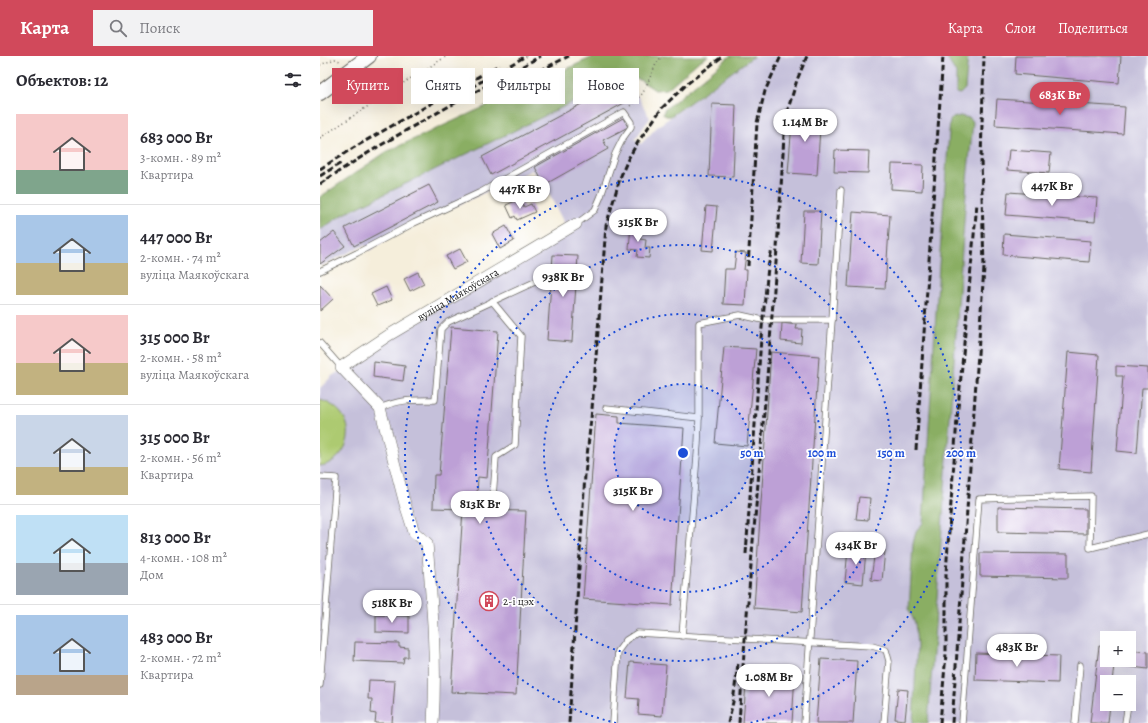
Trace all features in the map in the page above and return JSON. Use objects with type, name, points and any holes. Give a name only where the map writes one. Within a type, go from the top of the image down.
[{"type":"street","points":[[320,93],[369,56]]},
{"type":"street","name":"вуліца Маякоўскага","points":[[341,367],[389,335],[576,224]]},
{"type":"street","points":[[341,367],[380,408],[405,504],[414,532],[427,543],[432,607],[433,723]]},
{"type":"lane","points":[[320,271],[414,223],[481,192],[624,112],[631,122],[631,127],[623,138],[615,154],[595,210],[576,224]]},
{"type":"lane","points":[[804,723],[841,190]]},
{"type":"lane","points":[[380,408],[393,402],[436,400],[441,329],[448,322],[538,280]]},
{"type":"lane","points":[[492,301],[521,336],[516,445],[496,457],[493,496]]},
{"type":"lane","points":[[682,636],[698,444],[699,323],[740,315],[763,320],[832,320]]},
{"type":"lane","points":[[320,343],[341,367]]},
{"type":"lane","points":[[606,408],[699,418]]},
{"type":"lane","points":[[320,476],[336,478],[323,609],[320,685]]},
{"type":"lane","points":[[962,723],[979,498],[1091,496],[1090,548],[1148,534]]},
{"type":"lane","points":[[613,723],[618,651],[626,640],[637,633],[872,646],[886,650],[888,661],[884,723]]},
{"type":"lane","points":[[1075,723],[1080,665]]},
{"type":"lane","points":[[1125,723],[1127,711]]},
{"type":"path","points":[[320,138],[447,56]]},
{"type":"path","points":[[624,112],[643,93],[656,64],[662,56]]},
{"type":"shaded area","points":[[754,56],[1148,56],[1148,723],[320,723],[320,388],[332,376],[566,227],[550,196],[532,170],[391,237],[369,251],[365,245],[320,266],[320,230],[342,215],[573,102],[573,104],[639,104],[639,99],[650,118],[635,139],[641,144],[657,127]]},
{"type":"green space","points":[[595,56],[708,56],[698,62],[667,89],[655,90],[639,80],[639,68],[573,68],[573,102],[342,215],[320,230],[320,197],[386,152],[490,104],[565,104],[565,70]]},
{"type":"green space","points":[[730,56],[754,56],[671,116],[666,116],[663,114],[664,110]]},
{"type":"green space","points":[[948,56],[968,56],[965,89],[960,94],[956,93],[956,73],[948,60]]},
{"type":"green space","points":[[960,116],[970,118],[973,122],[967,180],[928,723],[913,723],[917,645],[915,623],[909,610],[913,544],[916,531],[923,523],[939,265],[950,120]]},
{"type":"green space","points":[[320,400],[337,409],[342,415],[348,430],[348,439],[345,448],[335,460],[320,466]]},
{"type":"building","points":[[1016,56],[1121,56],[1119,83],[1015,74]]},
{"type":"building","points":[[997,99],[1125,107],[1123,134],[995,125]]},
{"type":"building","points":[[581,104],[622,104],[491,175],[482,157]]},
{"type":"building","points":[[712,104],[736,105],[733,177],[709,176]]},
{"type":"building","points":[[793,110],[821,112],[817,175],[788,173]]},
{"type":"building","points":[[623,118],[628,127],[603,140],[608,149],[544,185],[535,167]]},
{"type":"building","points":[[835,150],[869,151],[868,173],[834,172]]},
{"type":"building","points":[[1009,150],[1051,153],[1049,173],[1007,170]]},
{"type":"building","points":[[892,164],[923,165],[922,191],[891,189]]},
{"type":"building","points":[[429,185],[438,202],[354,246],[345,228]]},
{"type":"building","points":[[1008,192],[1097,198],[1095,222],[1006,215]]},
{"type":"building","points":[[520,199],[524,207],[531,204],[535,212],[517,220],[515,216],[512,218],[506,205]]},
{"type":"building","points":[[706,206],[717,207],[713,251],[702,250]]},
{"type":"building","points":[[804,211],[821,211],[818,264],[801,263]]},
{"type":"building","points":[[853,212],[890,215],[885,289],[848,287]]},
{"type":"building","points":[[631,225],[641,226],[640,239],[646,240],[645,248],[650,248],[649,258],[637,257],[638,250],[629,249]]},
{"type":"building","points":[[506,226],[514,241],[500,249],[492,234]]},
{"type":"building","points":[[334,232],[345,246],[320,264],[320,243]]},
{"type":"building","points":[[1004,234],[1091,241],[1089,262],[1003,255]]},
{"type":"building","points":[[460,249],[467,262],[453,269],[446,256]]},
{"type":"building","points":[[736,252],[746,253],[744,270],[747,270],[745,305],[723,304],[725,269],[734,269]]},
{"type":"building","points":[[553,255],[578,256],[572,342],[547,340]]},
{"type":"building","points":[[418,272],[424,284],[410,291],[404,279]]},
{"type":"building","points":[[320,285],[333,299],[320,311]]},
{"type":"building","points":[[386,287],[392,300],[377,306],[371,294]]},
{"type":"building","points":[[782,323],[797,325],[796,329],[802,329],[801,343],[781,341]]},
{"type":"building","points":[[451,327],[498,331],[487,478],[478,477],[476,510],[526,511],[516,695],[451,692],[463,509],[433,508],[434,475],[439,475]]},
{"type":"building","points":[[724,347],[756,349],[747,446],[715,443]]},
{"type":"building","points":[[771,352],[819,356],[802,612],[754,608]]},
{"type":"building","points":[[1068,352],[1099,355],[1091,472],[1059,469]]},
{"type":"building","points":[[374,362],[405,366],[403,381],[373,377]]},
{"type":"building","points":[[1116,366],[1148,368],[1148,388],[1142,388],[1137,453],[1117,451],[1123,376],[1116,376]]},
{"type":"building","points":[[596,414],[619,416],[619,423],[684,428],[672,605],[583,599]]},
{"type":"building","points":[[859,497],[870,498],[868,520],[856,519]]},
{"type":"building","points":[[998,507],[1086,509],[1086,534],[998,532]]},
{"type":"building","points":[[848,549],[866,551],[863,584],[845,582]]},
{"type":"building","points":[[875,549],[885,550],[882,581],[871,580]]},
{"type":"building","points":[[980,553],[1068,554],[1068,578],[980,576]]},
{"type":"building","points":[[376,615],[409,616],[409,633],[376,632]]},
{"type":"building","points":[[355,642],[399,643],[399,647],[408,648],[408,657],[404,657],[403,663],[354,661]]},
{"type":"building","points":[[1099,646],[1100,667],[1114,667],[1113,675],[1100,675],[1100,711],[1109,711],[1108,723],[1090,723]]},
{"type":"building","points":[[1136,651],[1148,652],[1148,669],[1131,667],[1136,667]]},
{"type":"building","points":[[976,653],[1059,656],[1058,683],[975,680]]},
{"type":"building","points":[[821,659],[857,661],[853,723],[816,723]]},
{"type":"building","points":[[630,662],[666,665],[662,716],[638,714],[639,699],[627,698]]},
{"type":"building","points":[[747,670],[795,674],[792,723],[743,723]]},
{"type":"building","points":[[369,680],[395,681],[392,723],[375,723],[376,714],[371,713],[372,699],[368,699]]},
{"type":"building","points":[[898,689],[908,690],[905,720],[895,719]]},
{"type":"railway","points":[[475,85],[526,56]]},
{"type":"railway","points":[[320,184],[401,133],[541,56]]},
{"type":"railway","points":[[545,68],[569,56]]},
{"type":"railway","points":[[569,723],[585,475],[592,409],[606,226],[620,178],[628,159],[638,142],[662,108],[688,83],[723,56]]},
{"type":"railway","points":[[748,266],[757,123],[765,91],[781,56]]},
{"type":"railway","points":[[739,723],[775,282],[784,134],[788,109],[797,80],[807,56]]},
{"type":"railway","points":[[916,450],[943,56]]},
{"type":"railway","points":[[952,723],[984,268],[981,158],[984,56]]},
{"type":"railway","points":[[320,169],[353,148],[499,65]]},
{"type":"railway","points":[[320,176],[341,163]]},
{"type":"railway","points":[[940,723],[946,654],[946,573],[957,419],[977,203]]},
{"type":"railway","points":[[746,554],[761,338],[768,267],[772,249]]},
{"type":"railway","points":[[728,723],[733,702],[738,664]]},
{"type":"place","name":"2-і цэх","points":[[489,601]]}]
